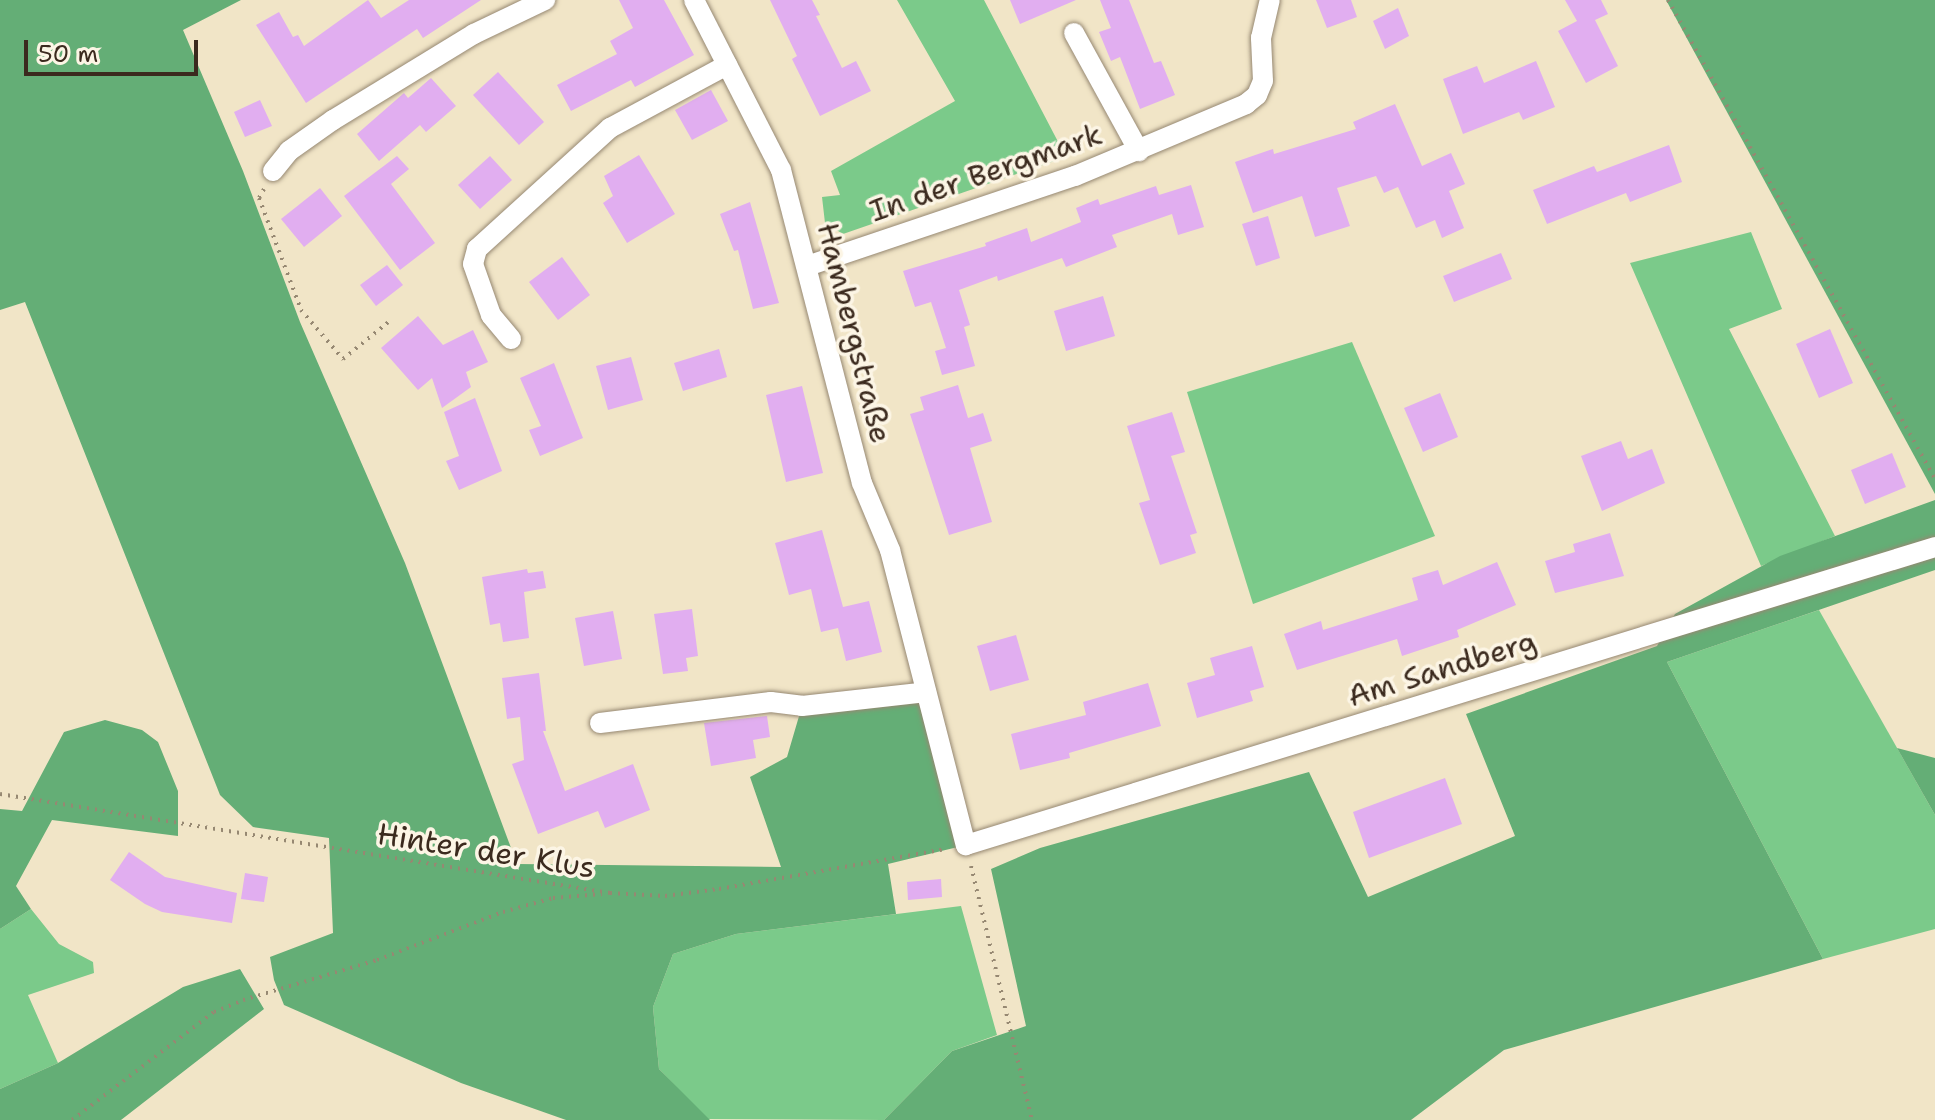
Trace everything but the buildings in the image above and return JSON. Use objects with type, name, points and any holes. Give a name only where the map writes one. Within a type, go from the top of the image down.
[{"type":"street","points":[[273,171],[289,151],[333,120],[474,34],[545,0]]},
{"type":"street","name":"Hambergstraße","points":[[694,0],[781,170],[862,483],[890,550],[966,845]]},
{"type":"street","name":"In der Bergmark","points":[[807,266],[1139,151],[1226,115],[1257,95],[1263,81],[1261,38],[1270,0]]},
{"type":"street","name":"In der Bergmark","points":[[1074,33],[1139,151]]},
{"type":"street","points":[[511,339],[491,315],[473,264],[477,249],[610,128],[727,65]]},
{"type":"street","name":"Am Sandberg","points":[[966,845],[1935,547]]},
{"type":"street","points":[[600,723],[771,702],[802,706],[926,692]]},
{"type":"path","points":[[1668,0],[1935,479]]},
{"type":"path","points":[[273,171],[259,198],[301,310],[343,359],[392,319]]},
{"type":"path","name":"Hinter der Klus","points":[[0,794],[610,893],[665,896],[966,845]]},
{"type":"path","points":[[966,845],[1032,1120]]},
{"type":"path","points":[[72,1120],[147,1060],[228,1006],[377,960],[503,912],[553,898],[610,893]]},
{"type":"green space","points":[[0,0],[241,0],[183,30],[243,171],[300,322],[405,563],[517,864],[781,867],[750,777],[787,757],[802,706],[926,692],[966,845],[888,864],[896,914],[736,934],[673,954],[653,1007],[659,1069],[710,1120],[566,1120],[461,1083],[284,1005],[274,980],[270,957],[333,933],[329,838],[253,827],[220,795],[25,302],[0,310]]},
{"type":"green space","points":[[897,0],[984,0],[1066,157],[843,234],[825,223],[822,197],[840,195],[831,171],[955,101]]},
{"type":"green space","points":[[1666,0],[1935,0],[1935,494]]},
{"type":"green space","points":[[1751,232],[1782,309],[1729,329],[1835,536],[1761,566],[1630,263]]},
{"type":"green space","points":[[1352,342],[1435,536],[1253,604],[1187,392]]},
{"type":"green space","points":[[1935,500],[1935,570],[1667,662],[1823,959],[1504,1050],[1411,1120],[884,1120],[952,1051],[1026,1026],[991,869],[1040,848],[1309,772],[1368,897],[1515,836],[1466,714],[1657,646],[1675,614],[1780,556]]},
{"type":"green space","points":[[1819,610],[1935,815],[1935,929],[1823,959],[1667,662]]},
{"type":"green space","points":[[105,720],[142,730],[158,742],[178,791],[178,836],[52,820],[16,886],[31,909],[0,929],[0,809],[22,811],[64,732]]},
{"type":"green space","points":[[1897,748],[1935,758],[1935,815]]},
{"type":"green space","points":[[961,906],[997,1035],[952,1051],[884,1120],[707,1119],[659,1069],[653,1007],[673,954],[736,934]]},
{"type":"green space","points":[[31,909],[59,944],[93,962],[94,973],[28,995],[58,1063],[0,1089],[0,929]]},
{"type":"green space","points":[[240,969],[264,1009],[121,1120],[0,1120],[0,1089],[58,1063],[183,987]]}]
